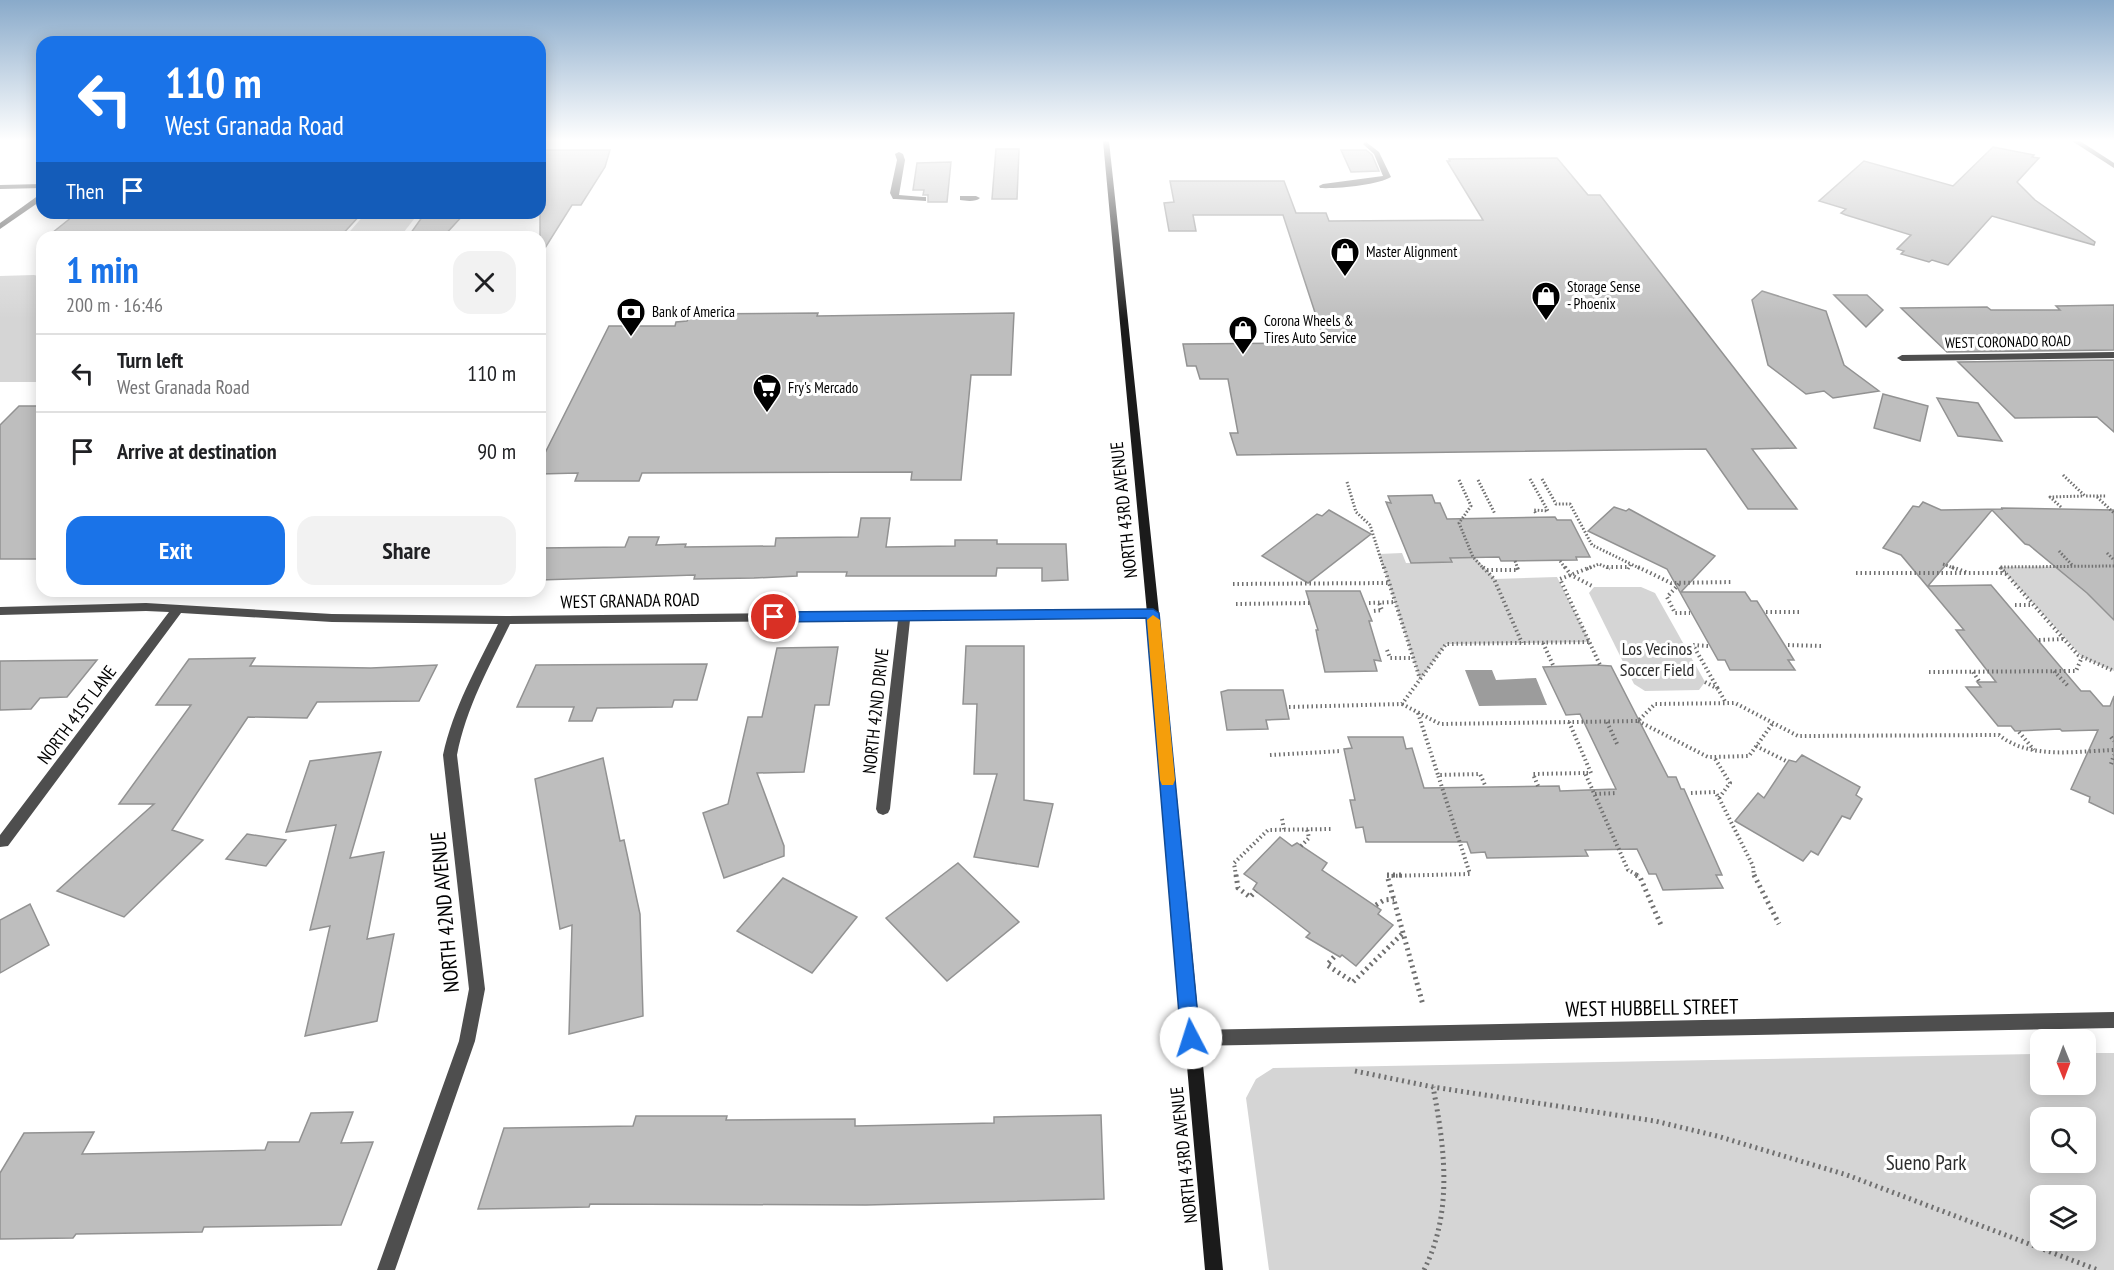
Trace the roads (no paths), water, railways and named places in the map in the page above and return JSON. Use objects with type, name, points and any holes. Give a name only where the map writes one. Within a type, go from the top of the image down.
[{"type":"main road","name":"NORTH 43RD AVENUE","points":[[1112,200],[1214,1270]]},
{"type":"street","points":[[0,227],[36,201]]},
{"type":"street","name":"WEST CORONADO ROAD","points":[[1902,358],[2114,355]]},
{"type":"street","name":"WEST GRANADA ROAD","points":[[0,611],[146,607],[332,618],[506,620],[1153,613]]},
{"type":"street","name":"NORTH 41ST LANE","points":[[3,842],[178,609]]},
{"type":"street","name":"NORTH 42ND DRIVE","points":[[884,809],[904,616]]},
{"type":"street","name":"NORTH 42ND AVENUE","points":[[386,1270],[467,1041],[477,989],[450,755],[456,728],[506,620]]},
{"type":"street","name":"WEST HUBBELL STREET","points":[[1191,1038],[2114,1020]]},
{"type":"place","name":"Master Alignment","points":[[1345,278]]},
{"type":"place","name":"Storage Sense - Phoenix","points":[[1546,322]]},
{"type":"place","name":"Bank of America","points":[[631,338]]},
{"type":"place","name":"Corona Wheels & Tires Auto Service","points":[[1243,356]]},
{"type":"place","name":"Fry's Mercado","points":[[767,414]]},
{"type":"park label","name":"Los Vecinos Soccer Field","points":[[1657,659]]},
{"type":"park label","name":"Sueno Park","points":[[1926,1163]]}]
